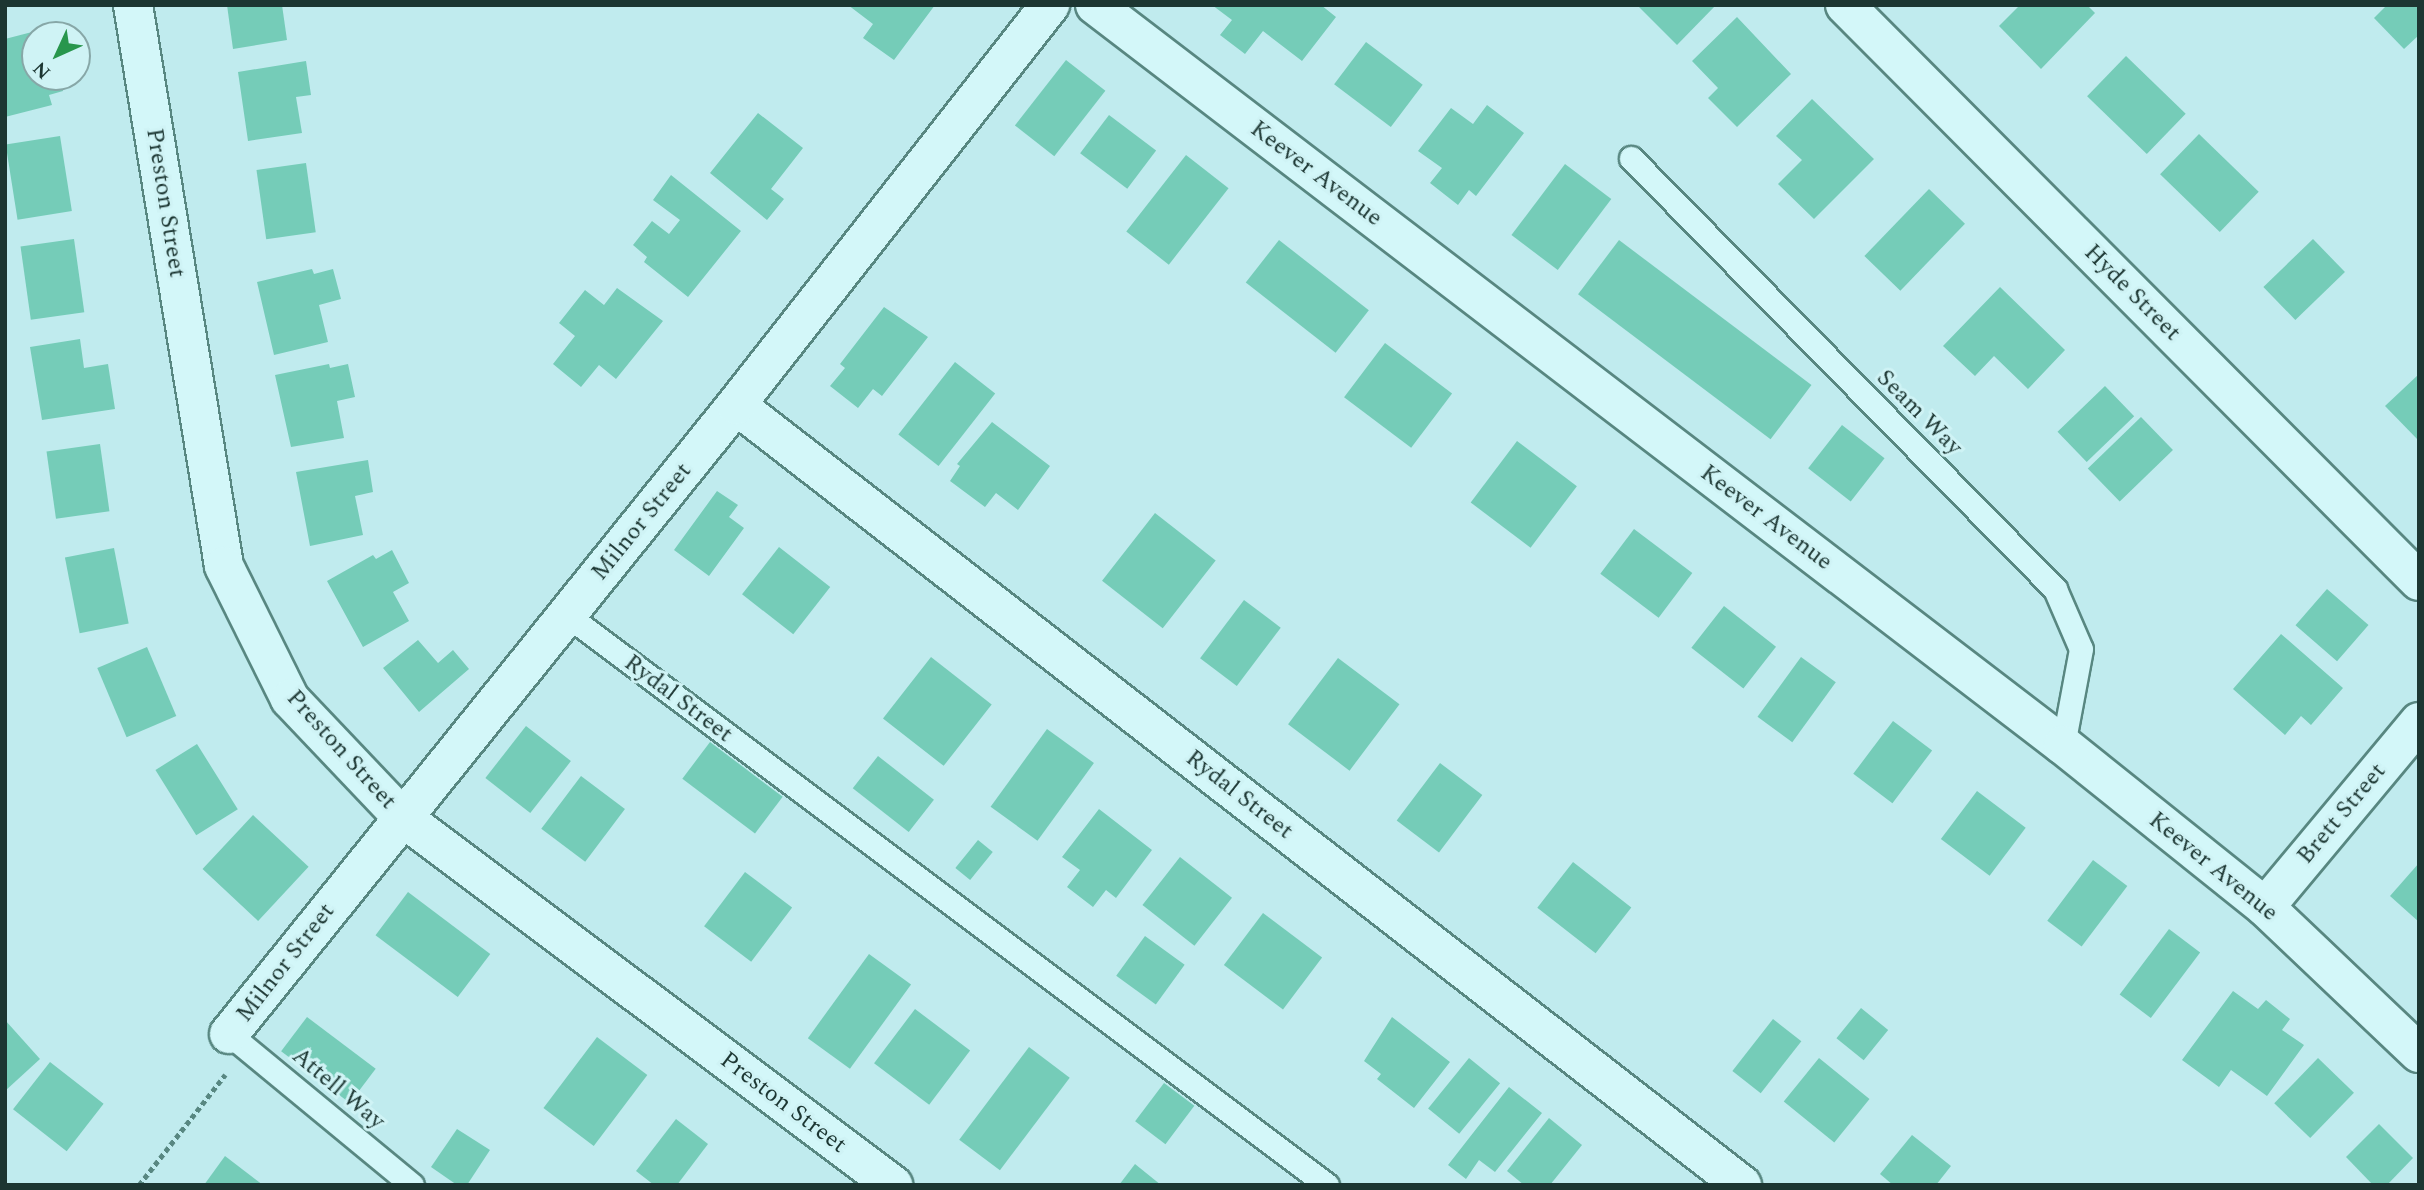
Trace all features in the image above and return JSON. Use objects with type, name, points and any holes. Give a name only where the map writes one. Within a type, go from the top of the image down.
[{"type":"street","name":"Preston Street","points":[[133,5],[224,566],[290,699],[402,817],[893,1185]]},
{"type":"street","name":"Milnor Street","points":[[229,1034],[736,405],[1050,5]]},
{"type":"street","name":"Keever Avenue","points":[[1095,5],[2063,745],[2265,907],[2419,1053]]},
{"type":"street","name":"Hyde Street","points":[[1845,5],[2419,581]]},
{"type":"street","name":"Rydal Street","points":[[736,405],[1742,1185]]},
{"type":"street","name":"Brett Street","points":[[2265,907],[2419,722]]},
{"type":"lane","name":"Seam Way","points":[[1631,158],[2055,589],[2081,649],[2063,745]]},
{"type":"lane","name":"Rydal Street","points":[[568,615],[1327,1185]]},
{"type":"lane","name":"Attell Way","points":[[229,1034],[412,1185]]},
{"type":"path","points":[[139,1185],[227,1072]]},
{"type":"building","points":[[227,5],[282,5],[287,40],[233,49]]},
{"type":"building","points":[[848,5],[935,5],[894,60],[863,38],[873,24]]},
{"type":"building","points":[[1212,5],[1321,5],[1336,17],[1302,61],[1263,31],[1245,54],[1220,35],[1232,20]]},
{"type":"building","points":[[1637,5],[1716,5],[1677,45]]},
{"type":"building","points":[[2020,5],[2087,5],[2095,13],[2041,69],[1999,26]]},
{"type":"building","points":[[2387,5],[2419,5],[2419,35],[2404,49],[2374,18]]},
{"type":"building","points":[[1737,17],[1791,74],[1737,127],[1708,98],[1718,88],[1692,61]]},
{"type":"building","points":[[21,35],[21,91],[63,91],[49,95],[52,105],[5,117],[5,39]]},
{"type":"building","points":[[1366,42],[1423,85],[1391,127],[1334,84]]},
{"type":"building","points":[[2126,56],[2186,114],[2147,154],[2087,96]]},
{"type":"building","points":[[1066,60],[1105,91],[1054,156],[1015,125]]},
{"type":"building","points":[[306,61],[311,95],[296,97],[302,133],[248,141],[238,72]]},
{"type":"building","points":[[1812,99],[1874,159],[1814,219],[1778,184],[1802,160],[1776,136]]},
{"type":"building","points":[[1487,105],[1524,133],[1476,196],[1469,190],[1458,205],[1430,183],[1442,168],[1418,151],[1451,108],[1473,124]]},
{"type":"building","points":[[758,113],[803,148],[771,189],[784,199],[767,220],[710,173]]},
{"type":"building","points":[[1109,115],[1156,151],[1127,189],[1080,153]]},
{"type":"building","points":[[2199,134],[2259,192],[2220,232],[2160,174]]},
{"type":"building","points":[[60,136],[72,211],[18,220],[6,145]]},
{"type":"building","points":[[1186,155],[1229,188],[1169,265],[1126,231]]},
{"type":"building","points":[[306,163],[316,232],[266,239],[256,170]]},
{"type":"building","points":[[1565,164],[1611,199],[1558,270],[1511,235]]},
{"type":"building","points":[[671,175],[741,231],[688,297],[644,262],[647,257],[633,245],[652,221],[669,234],[680,220],[653,200]]},
{"type":"building","points":[[1929,189],[1965,224],[1900,291],[1864,256]]},
{"type":"building","points":[[74,239],[84,312],[31,320],[21,247]]},
{"type":"building","points":[[2313,239],[2345,272],[2295,320],[2263,287]]},
{"type":"building","points":[[1279,240],[1369,310],[1336,353],[1246,283]]},
{"type":"building","points":[[1619,240],[1811,385],[1771,439],[1578,294]]},
{"type":"building","points":[[312,269],[314,274],[333,269],[341,299],[319,305],[328,342],[274,355],[257,282]]},
{"type":"building","points":[[2000,287],[2065,350],[2028,389],[1994,356],[1975,376],[1943,346]]},
{"type":"building","points":[[617,288],[663,321],[616,379],[599,365],[581,387],[553,364],[575,336],[559,323],[585,290],[604,305]]},
{"type":"building","points":[[884,307],[928,337],[882,396],[873,389],[858,408],[830,386],[845,368],[840,364]]},
{"type":"building","points":[[80,339],[84,368],[108,364],[115,409],[42,420],[30,347]]},
{"type":"building","points":[[1385,343],[1452,394],[1411,448],[1344,397]]},
{"type":"building","points":[[955,362],[995,393],[939,466],[898,434]]},
{"type":"building","points":[[329,364],[330,368],[348,364],[355,397],[337,401],[344,438],[291,447],[275,375]]},
{"type":"building","points":[[2419,374],[2419,441],[2385,406]]},
{"type":"building","points":[[2105,386],[2134,416],[2087,462],[2058,432]]},
{"type":"building","points":[[2141,417],[2173,450],[2120,501],[2088,468]]},
{"type":"building","points":[[992,422],[1050,466],[1018,510],[996,493],[985,507],[950,481],[960,466],[957,464]]},
{"type":"building","points":[[1842,425],[1885,458],[1851,502],[1808,468]]},
{"type":"building","points":[[1517,441],[1577,486],[1531,548],[1471,502]]},
{"type":"building","points":[[100,444],[109,511],[56,519],[47,452]]},
{"type":"building","points":[[368,460],[373,492],[355,496],[363,535],[310,546],[296,472]]},
{"type":"building","points":[[717,491],[738,505],[729,517],[744,528],[709,576],[674,550]]},
{"type":"building","points":[[1155,513],[1216,560],[1163,628],[1102,581]]},
{"type":"building","points":[[1634,529],[1692,573],[1659,618],[1600,574]]},
{"type":"building","points":[[779,547],[830,587],[793,634],[742,594]]},
{"type":"building","points":[[114,548],[129,624],[80,633],[65,558]]},
{"type":"building","points":[[392,550],[409,583],[393,592],[409,621],[363,647],[327,581],[373,555],[376,559]]},
{"type":"building","points":[[2327,589],[2369,625],[2337,661],[2296,625]]},
{"type":"building","points":[[1244,600],[1281,628],[1237,686],[1200,658]]},
{"type":"building","points":[[1724,606],[1776,647],[1743,688],[1691,648]]},
{"type":"building","points":[[2281,634],[2343,688],[2311,725],[2301,716],[2285,735],[2233,689]]},
{"type":"building","points":[[418,640],[438,663],[453,650],[469,669],[419,712],[383,668]]},
{"type":"building","points":[[147,647],[176,716],[127,737],[97,668]]},
{"type":"building","points":[[931,657],[992,704],[944,766],[883,718]]},
{"type":"building","points":[[1801,657],[1836,682],[1792,742],[1758,717]]},
{"type":"building","points":[[1338,658],[1399,704],[1350,771],[1288,724]]},
{"type":"building","points":[[1893,721],[1932,750],[1892,803],[1853,774]]},
{"type":"building","points":[[526,726],[571,761],[530,813],[485,778]]},
{"type":"building","points":[[1047,729],[1094,763],[1037,841],[991,807]]},
{"type":"building","points":[[710,742],[783,797],[755,834],[682,779]]},
{"type":"building","points":[[197,744],[238,809],[196,835],[155,770]]},
{"type":"building","points":[[878,756],[934,800],[909,832],[853,788]]},
{"type":"building","points":[[1440,763],[1482,795],[1439,852],[1397,821]]},
{"type":"building","points":[[581,776],[625,809],[585,862],[541,829]]},
{"type":"building","points":[[1977,791],[2026,828],[1990,876],[1941,839]]},
{"type":"building","points":[[1099,809],[1152,850],[1116,898],[1106,890],[1093,907],[1067,887],[1080,870],[1062,857]]},
{"type":"building","points":[[253,815],[309,867],[258,921],[203,869]]},
{"type":"building","points":[[978,840],[993,852],[970,880],[955,868]]},
{"type":"building","points":[[1180,857],[1232,898],[1194,946],[1142,905]]},
{"type":"building","points":[[2093,860],[2127,886],[2082,947],[2047,921]]},
{"type":"building","points":[[1573,862],[1631,908],[1596,953],[1537,908]]},
{"type":"building","points":[[2419,863],[2419,922],[2390,896]]},
{"type":"building","points":[[745,872],[792,908],[751,962],[704,926]]},
{"type":"building","points":[[408,892],[490,954],[458,997],[376,935]]},
{"type":"building","points":[[1263,913],[1322,958],[1283,1009],[1224,965]]},
{"type":"building","points":[[2169,929],[2200,952],[2151,1018],[2120,994]]},
{"type":"building","points":[[1145,936],[1185,965],[1156,1004],[1116,976]]},
{"type":"building","points":[[869,954],[911,985],[850,1069],[808,1038]]},
{"type":"building","points":[[2233,991],[2258,1009],[2266,1000],[2290,1019],[2282,1030],[2304,1045],[2267,1096],[2231,1070],[2219,1087],[2182,1060]]},
{"type":"building","points":[[1861,1008],[1888,1030],[1864,1060],[1836,1038]]},
{"type":"building","points":[[915,1009],[970,1051],[929,1105],[874,1063]]},
{"type":"building","points":[[307,1017],[376,1069],[350,1103],[281,1051]]},
{"type":"building","points":[[1392,1017],[1450,1062],[1414,1108],[1377,1079],[1381,1074],[1364,1061]]},
{"type":"building","points":[[1773,1019],[1801,1041],[1761,1093],[1732,1071]]},
{"type":"building","points":[[5,1020],[40,1059],[5,1091]]},
{"type":"building","points":[[597,1037],[647,1075],[594,1146],[543,1108]]},
{"type":"building","points":[[1029,1047],[1070,1078],[1000,1170],[959,1140]]},
{"type":"building","points":[[1469,1058],[1500,1083],[1459,1134],[1428,1109]]},
{"type":"building","points":[[1819,1058],[1870,1099],[1834,1142],[1784,1102]]},
{"type":"building","points":[[2318,1058],[2354,1093],[2310,1138],[2274,1103]]},
{"type":"building","points":[[50,1062],[104,1104],[67,1151],[13,1109]]},
{"type":"building","points":[[1164,1083],[1194,1106],[1165,1144],[1135,1121]]},
{"type":"building","points":[[1509,1087],[1542,1113],[1495,1172],[1479,1160],[1466,1179],[1448,1165]]},
{"type":"building","points":[[1549,1118],[1582,1145],[1550,1185],[1524,1185],[1507,1171]]},
{"type":"building","points":[[676,1119],[708,1144],[677,1185],[654,1185],[636,1171]]},
{"type":"building","points":[[2379,1124],[2413,1158],[2387,1185],[2373,1185],[2346,1157]]},
{"type":"building","points":[[457,1129],[490,1150],[467,1185],[457,1185],[431,1167]]},
{"type":"building","points":[[1912,1135],[1951,1166],[1936,1185],[1893,1185],[1880,1174]]},
{"type":"building","points":[[225,1156],[263,1185],[204,1185]]},
{"type":"building","points":[[1135,1164],[1161,1185],[1119,1185]]}]
